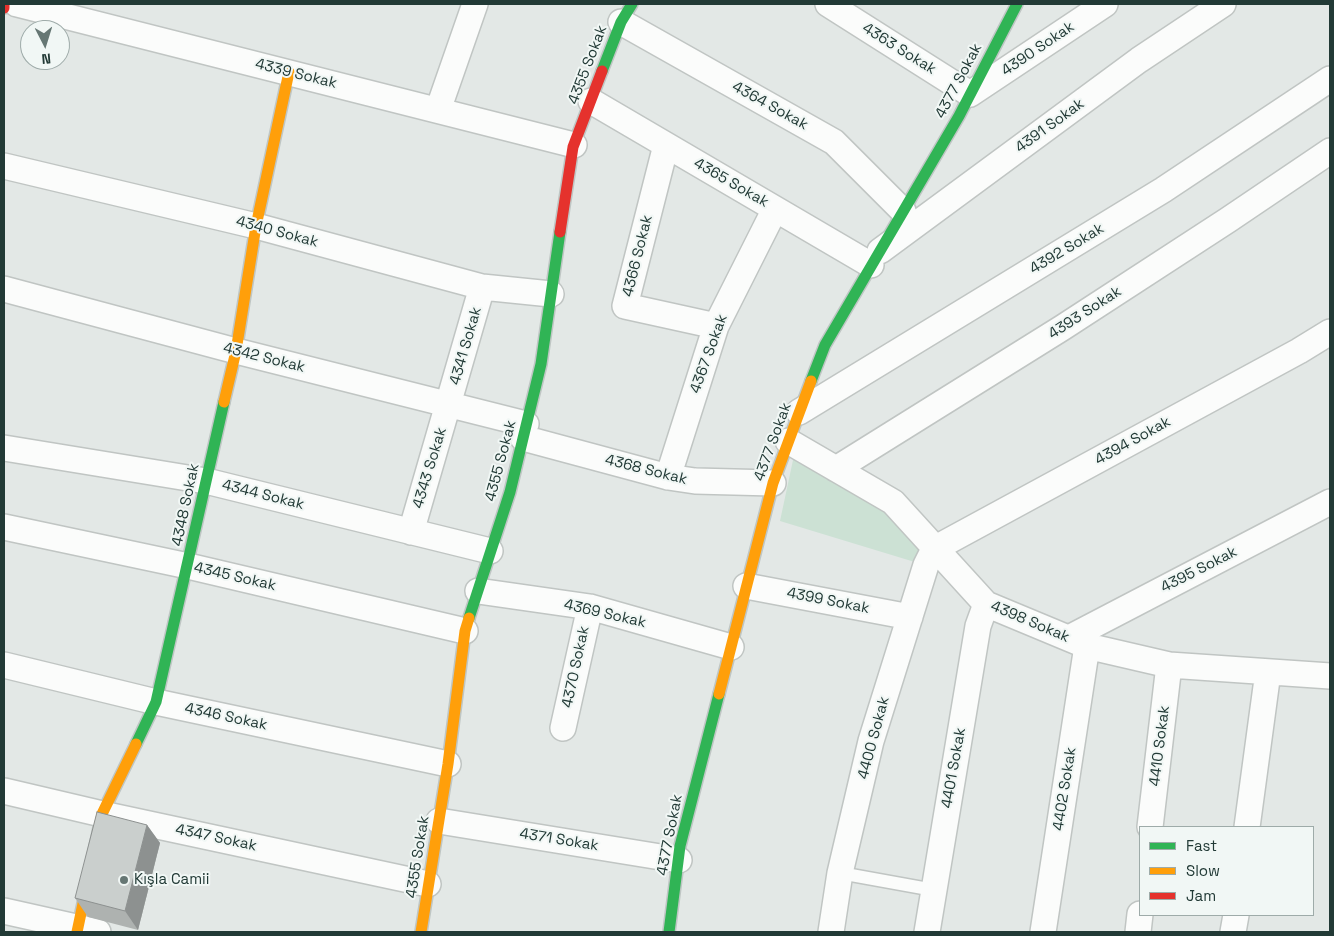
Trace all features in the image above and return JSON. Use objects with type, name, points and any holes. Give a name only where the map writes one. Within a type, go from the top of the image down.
[{"type":"street","name":"4339 Sokak","points":[[17,4],[574,144]]},
{"type":"street","points":[[438,110],[475,4]]},
{"type":"street","name":"4363 Sokak","points":[[828,4],[970,94]]},
{"type":"street","name":"4377 Sokak","points":[[669,932],[680,846],[772,483],[825,345],[970,94],[1017,4]]},
{"type":"street","name":"4390 Sokak","points":[[970,94],[1105,4]]},
{"type":"street","name":"4391 Sokak","points":[[876,258],[1140,60],[1223,4]]},
{"type":"street","name":"4355 Sokak","points":[[421,932],[448,764],[465,630],[510,492],[541,364],[574,144],[626,13]]},
{"type":"street","name":"4364 Sokak","points":[[626,13],[834,142],[903,211]]},
{"type":"street","name":"4348 Sokak","points":[[84,931],[102,814],[156,702],[236,351],[256,226],[289,72]]},
{"type":"street","name":"4392 Sokak","points":[[799,412],[1163,190],[1330,80]]},
{"type":"street","name":"4365 Sokak","points":[[591,101],[775,209],[876,258]]},
{"type":"street","name":"4366 Sokak","points":[[666,145],[625,306],[716,326]]},
{"type":"street","name":"4393 Sokak","points":[[836,469],[1062,328],[1330,151]]},
{"type":"street","name":"4340 Sokak","points":[[4,166],[256,226],[482,287],[551,294]]},
{"type":"street","name":"4367 Sokak","points":[[668,477],[716,326],[775,209]]},
{"type":"street","name":"4341 Sokak","points":[[449,404],[482,287]]},
{"type":"street","name":"4342 Sokak","points":[[4,289],[236,351],[449,404],[524,431]]},
{"type":"street","name":"4394 Sokak","points":[[934,549],[1291,356],[1330,332]]},
{"type":"street","name":"4343 Sokak","points":[[411,532],[449,404]]},
{"type":"street","name":"4368 Sokak","points":[[524,431],[668,477],[695,481],[772,483]]},
{"type":"street","name":"4398 Sokak","points":[[788,441],[893,502],[986,604],[1078,642],[1169,665],[1330,676]]},
{"type":"street","name":"4344 Sokak","points":[[4,448],[206,481],[490,552]]},
{"type":"street","name":"4395 Sokak","points":[[1078,642],[1330,502]]},
{"type":"street","name":"4345 Sokak","points":[[4,527],[188,566],[465,630]]},
{"type":"street","name":"4400 Sokak","points":[[831,932],[840,873],[872,740],[926,565],[934,549]]},
{"type":"street","name":"4399 Sokak","points":[[746,586],[910,616]]},
{"type":"street","name":"4369 Sokak","points":[[478,591],[590,607],[731,647]]},
{"type":"street","name":"4401 Sokak","points":[[928,932],[978,626],[986,604]]},
{"type":"street","name":"4370 Sokak","points":[[563,728],[590,607]]},
{"type":"street","name":"4402 Sokak","points":[[1043,932],[1078,642]]},
{"type":"street","name":"4346 Sokak","points":[[4,665],[156,702],[448,764]]},
{"type":"street","name":"4410 Sokak","points":[[1150,826],[1169,665]]},
{"type":"street","points":[[1247,826],[1268,672]]},
{"type":"street","name":"4347 Sokak","points":[[4,791],[428,884]]},
{"type":"street","name":"4371 Sokak","points":[[438,821],[678,860]]},
{"type":"street","points":[[4,910],[84,931]]},
{"type":"street","points":[[1138,932],[1140,916]]},
{"type":"street","points":[[1233,932],[1236,916]]},
{"type":"lane","points":[[840,873],[934,890]]},
{"type":"green space","points":[[796,446],[893,502],[930,546],[918,563],[780,521]]},
{"type":"building","points":[[97,812],[147,825],[125,911],[75,898]]},
{"type":"traffic: fast","points":[[602,71],[621,22],[632,4]]},
{"type":"traffic: fast","points":[[811,381],[825,345],[959,116],[1017,4]]},
{"type":"traffic: fast","points":[[469,618],[510,492],[541,364],[560,232]]},
{"type":"traffic: fast","points":[[136,744],[156,702],[224,402]]},
{"type":"traffic: fast","points":[[669,932],[680,846],[719,694]]},
{"type":"traffic: slow","points":[[224,402],[236,351],[256,226],[289,72]]},
{"type":"traffic: slow","points":[[719,694],[773,483],[811,381]]},
{"type":"traffic: slow","points":[[421,932],[448,764],[465,631],[469,618]]},
{"type":"traffic: slow","points":[[77,932],[102,814],[136,744]]},
{"type":"traffic: jam","points":[[560,232],[573,147],[602,71]]},
{"type":"place","name":"Kışla Camii","points":[[124,880]]}]
